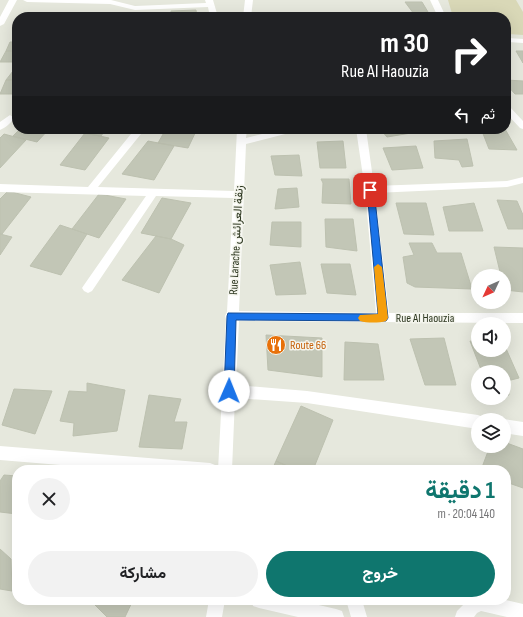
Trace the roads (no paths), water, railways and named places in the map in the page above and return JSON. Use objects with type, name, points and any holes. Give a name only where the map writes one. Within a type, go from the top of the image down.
[{"type":"street","points":[[0,24],[13,0]]},
{"type":"street","points":[[27,0],[110,1],[135,4],[210,2],[213,12]]},
{"type":"street","points":[[248,12],[249,0]]},
{"type":"street","points":[[434,0],[440,12]]},
{"type":"street","points":[[511,40],[523,41]]},
{"type":"street","points":[[511,112],[519,118],[523,126]]},
{"type":"street","points":[[0,127],[10,118]]},
{"type":"street","points":[[90,191],[136,134]]},
{"type":"street","name":"Rue Larache زنقة العرائش","points":[[225,465],[231,316],[242,134]]},
{"type":"street","points":[[241,142],[274,134]]},
{"type":"street","points":[[362,134],[370,190],[383,318]]},
{"type":"street","points":[[370,190],[507,184],[523,180]]},
{"type":"street","points":[[0,188],[238,195]]},
{"type":"street","points":[[88,288],[154,192]]},
{"type":"street","name":"Rue Al Haouzia","points":[[231,316],[523,318]]},
{"type":"street","points":[[229,391],[307,397],[471,421]]},
{"type":"street","points":[[511,427],[523,429]]},
{"type":"street","points":[[0,453],[148,465]]},
{"type":"street","points":[[214,617],[216,605]]},
{"type":"street","points":[[282,605],[336,617]]},
{"type":"street","points":[[355,605],[359,617]]},
{"type":"street","points":[[463,617],[471,607],[476,605]]},
{"type":"street","points":[[490,605],[523,612]]},
{"type":"place","name":"Route 66","points":[[276,345]]}]
